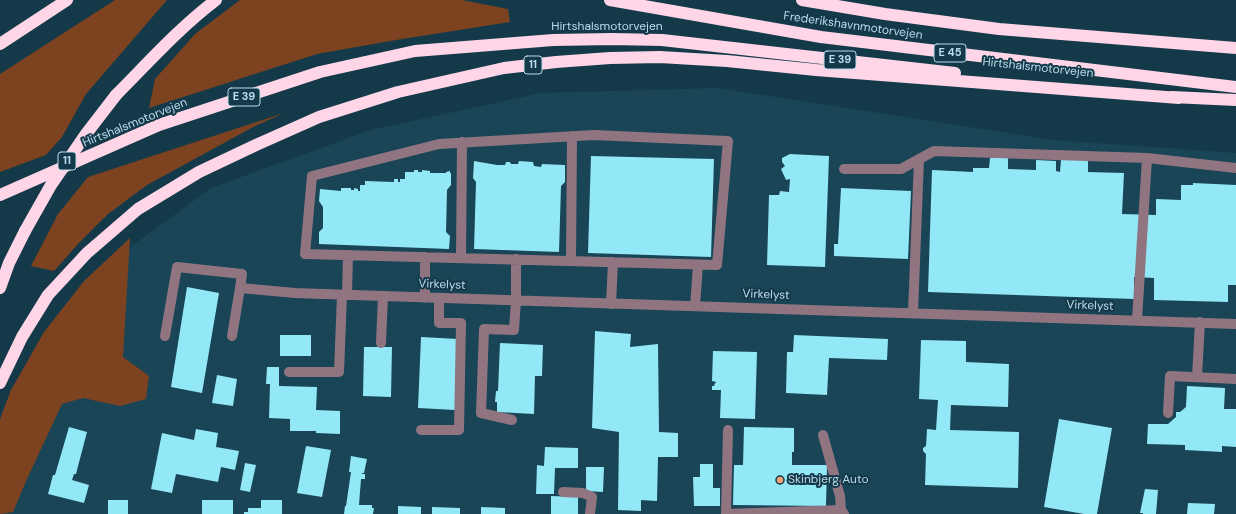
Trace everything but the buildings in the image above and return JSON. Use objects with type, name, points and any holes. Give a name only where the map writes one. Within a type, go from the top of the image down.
[{"type":"highway","points":[[0,44],[67,0]]},
{"type":"highway","name":"11","points":[[0,288],[9,263],[25,231],[51,185],[86,134],[116,95],[160,50],[216,0]]},
{"type":"highway","name":"Frederikshavnmotorvejen","points":[[610,0],[821,37],[1236,87]]},
{"type":"highway","name":"Frederikshavnmotorvejen","points":[[802,0],[885,14],[999,29],[1236,48]]},
{"type":"highway","name":"Hirtshalsmotorvejen","points":[[0,195],[159,125],[320,72],[423,51],[553,40],[612,38],[662,40],[1179,98],[1236,100]]},
{"type":"highway","name":"11","points":[[0,383],[22,337],[48,295],[87,253],[138,209],[199,172],[263,141],[319,116],[398,92],[504,68],[610,58],[660,57],[727,61],[816,70],[1179,98]]},
{"type":"street","points":[[594,135],[728,141],[717,265],[305,254],[312,176],[439,144],[462,142],[594,135]]},
{"type":"street","points":[[571,261],[572,136]]},
{"type":"street","points":[[462,142],[462,258]]},
{"type":"street","points":[[844,169],[901,169],[934,151],[1147,158],[1236,168]]},
{"type":"street","points":[[1137,320],[1147,158]]},
{"type":"street","points":[[913,313],[919,159]]},
{"type":"street","points":[[289,372],[339,372],[348,255]]},
{"type":"street","points":[[425,257],[425,298]]},
{"type":"street","points":[[512,420],[480,413],[484,330],[514,330],[516,259]]},
{"type":"street","points":[[611,304],[613,262]]},
{"type":"street","points":[[694,306],[698,264]]},
{"type":"street","points":[[165,336],[177,267],[242,274],[232,336]]},
{"type":"street","name":"Virkelyst","points":[[240,288],[294,293],[425,298],[1236,324]]},
{"type":"street","points":[[381,343],[383,296]]},
{"type":"street","points":[[421,430],[459,430],[461,323],[439,323],[439,298]]},
{"type":"street","points":[[1197,377],[1200,322]]},
{"type":"street","points":[[1168,412],[1170,376],[1236,379]]},
{"type":"street","points":[[728,430],[726,514],[843,512],[823,435]]},
{"type":"street","points":[[563,492],[583,493],[592,497],[590,514]]},
{"type":"shaded area","points":[[115,0],[167,0],[86,94],[62,137],[46,155],[0,172],[0,74]]},
{"type":"shaded area","points":[[240,0],[462,0],[508,9],[510,22],[317,54],[149,108],[155,79],[195,34]]},
{"type":"shaded area","points":[[718,88],[1053,140],[1236,153],[1236,514],[0,514],[0,475],[121,254],[211,188],[371,130],[541,93]]},
{"type":"shaded area","points":[[284,113],[255,126],[147,185],[108,214],[54,271],[31,266],[58,214],[88,177]]},
{"type":"shaded area","points":[[130,238],[123,357],[149,376],[146,399],[120,406],[83,398],[62,404],[13,512],[0,514],[0,419],[11,390],[44,332],[84,281]]},
{"type":"place","name":"Skinbjerg Auto","points":[[780,480]]}]
